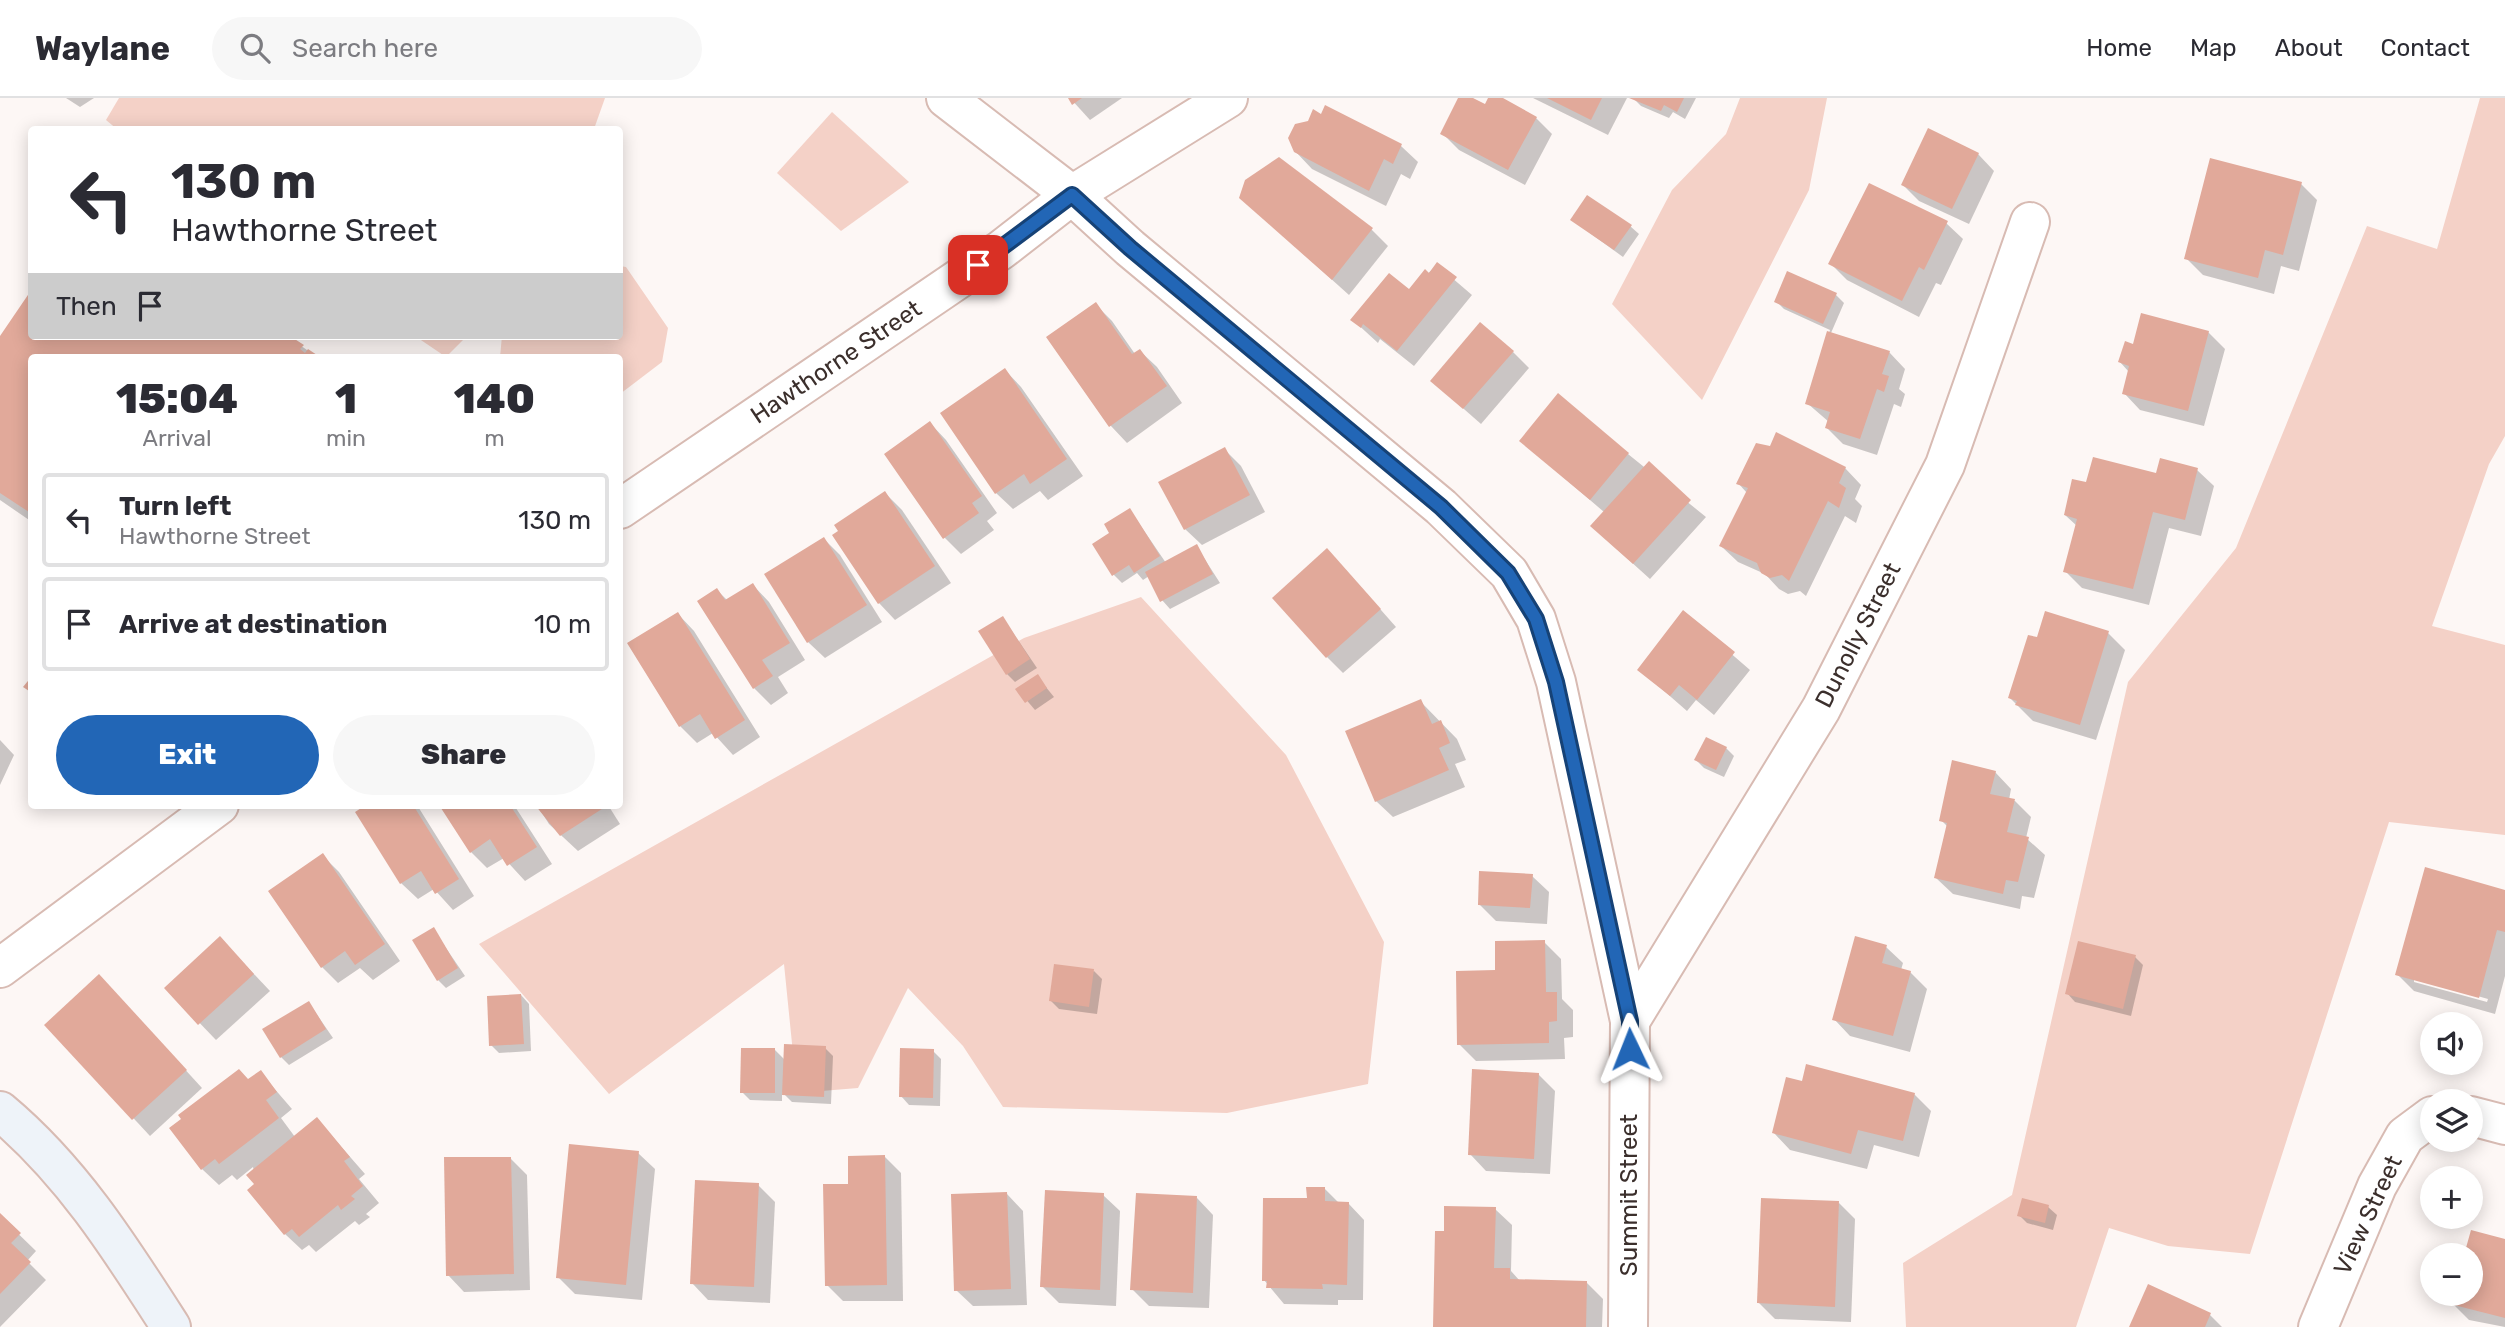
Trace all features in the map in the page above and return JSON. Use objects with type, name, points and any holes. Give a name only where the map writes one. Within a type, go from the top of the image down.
[{"type":"main road","points":[[0,1111],[33,1138],[103,1221],[171,1327]]},
{"type":"street","name":"Summit Street","points":[[946,98],[1072,195],[1130,248],[1441,507],[1508,573],[1536,619],[1556,682],[1630,1021],[1629,1327]]},
{"type":"street","name":"Hawthorne Street","points":[[623,507],[1001,250],[1072,195],[1228,98]]},
{"type":"street","name":"Dunolly Street","points":[[1630,1021],[1821,709],[1945,466],[2031,222]]},
{"type":"street","points":[[0,968],[214,809]]},
{"type":"street","points":[[2483,1119],[2505,1125]]},
{"type":"street","name":"View Street","points":[[2318,1327],[2377,1186],[2405,1136],[2420,1125]]},
{"type":"shaded area","points":[[119,98],[605,98],[595,126],[113,126],[106,120]]},
{"type":"shaded area","points":[[1740,98],[1827,98],[1809,190],[1702,400],[1612,304],[1672,190],[1726,134]]},
{"type":"shaded area","points":[[2480,98],[2505,98],[2505,436],[2489,464],[2432,626],[2505,645],[2505,835],[2389,822],[2250,1254],[2168,1246],[2109,1228],[2076,1327],[1906,1327],[1903,1263],[2012,1195],[2128,682],[2236,548],[2367,226],[2437,249]]},
{"type":"shaded area","points":[[832,112],[909,182],[841,231],[777,173]]},
{"type":"shaded area","points":[[623,266],[626,267],[668,328],[662,362],[623,392],[623,354],[500,354],[502,340],[623,340]]},
{"type":"shaded area","points":[[421,340],[463,340],[449,354],[442,354]]},
{"type":"shaded area","points":[[1141,597],[1286,755],[1384,942],[1368,1084],[1227,1113],[1003,1107],[963,1046],[908,988],[858,1088],[797,1093],[784,964],[609,1094],[479,944],[1024,638]]},
{"type":"building","points":[[1068,98],[1082,98],[1072,105]]},
{"type":"building","points":[[1458,98],[1473,98],[1485,104],[1488,98],[1503,98],[1537,117],[1508,170],[1440,134]]},
{"type":"building","points":[[1547,98],[1602,98],[1591,120]]},
{"type":"building","points":[[1629,98],[1684,98],[1677,112],[1664,105],[1661,111]]},
{"type":"building","points":[[1325,105],[1402,144],[1393,164],[1384,159],[1369,191],[1294,152],[1288,138],[1295,124],[1308,121],[1313,109],[1321,114]]},
{"type":"building","points":[[1928,128],[1979,153],[1952,209],[1901,185]]},
{"type":"building","points":[[1279,157],[1373,228],[1332,280],[1239,198],[1245,180]]},
{"type":"building","points":[[2210,158],[2302,182],[2283,255],[2265,250],[2258,278],[2184,259]]},
{"type":"building","points":[[1869,183],[1948,221],[1924,270],[1919,267],[1902,301],[1828,264]]},
{"type":"building","points":[[1587,195],[1632,225],[1614,250],[1570,220]]},
{"type":"building","points":[[1437,262],[1457,277],[1397,351],[1363,324],[1361,328],[1350,320],[1389,273],[1409,289],[1425,269],[1429,273]]},
{"type":"building","points":[[1787,271],[1837,293],[1823,324],[1774,302]]},
{"type":"building","points":[[28,295],[28,340],[296,340],[304,345],[300,349],[305,353],[308,349],[316,354],[28,354],[28,511],[0,493],[0,336]]},
{"type":"building","points":[[1096,302],[1132,354],[1140,349],[1167,386],[1109,427],[1046,337]]},
{"type":"building","points":[[2141,313],[2209,331],[2188,411],[2122,394],[2129,366],[2118,362],[2125,341],[2133,344]]},
{"type":"building","points":[[1480,322],[1514,351],[1463,409],[1430,381]]},
{"type":"building","points":[[1827,331],[1890,351],[1882,374],[1889,376],[1884,392],[1877,389],[1860,439],[1825,428],[1830,412],[1805,404]]},
{"type":"building","points":[[1005,368],[1067,459],[1030,484],[1024,474],[995,494],[940,413]]},
{"type":"building","points":[[1558,393],[1629,453],[1590,500],[1519,441]]},
{"type":"building","points":[[930,421],[982,496],[972,503],[979,513],[943,539],[884,454]]},
{"type":"building","points":[[1776,432],[1846,467],[1839,483],[1846,488],[1839,508],[1828,501],[1789,581],[1782,575],[1770,578],[1761,573],[1757,563],[1719,546],[1748,488],[1736,484],[1756,443],[1770,446]]},
{"type":"building","points":[[1225,447],[1250,495],[1184,530],[1158,482]]},
{"type":"building","points":[[2093,457],[2156,473],[2160,458],[2198,468],[2185,520],[2153,512],[2133,589],[2063,572],[2077,519],[2064,515],[2072,479],[2086,482]]},
{"type":"building","points":[[1649,461],[1691,500],[1633,564],[1590,526]]},
{"type":"building","points":[[885,491],[935,566],[878,604],[832,535],[838,531],[834,525]]},
{"type":"building","points":[[1130,508],[1160,556],[1134,573],[1129,565],[1112,576],[1092,544],[1109,533],[1104,524]]},
{"type":"building","points":[[824,537],[867,605],[807,643],[764,574]]},
{"type":"building","points":[[1197,544],[1213,574],[1160,602],[1145,572]]},
{"type":"building","points":[[1327,548],[1381,609],[1326,658],[1272,598]]},
{"type":"building","points":[[753,583],[790,643],[762,660],[773,676],[753,689],[697,601],[717,588],[725,600]]},
{"type":"building","points":[[1683,610],[1735,652],[1697,700],[1679,685],[1670,696],[1637,670]]},
{"type":"building","points":[[2045,611],[2109,631],[2080,725],[2015,705],[2017,701],[2008,698],[2028,635],[2037,637]]},
{"type":"building","points":[[678,612],[745,720],[715,739],[700,714],[679,727],[627,643]]},
{"type":"building","points":[[1003,616],[1030,659],[1006,675],[978,631]]},
{"type":"building","points":[[1038,674],[1047,688],[1025,703],[1015,689]]},
{"type":"building","points":[[1421,699],[1432,724],[1441,720],[1450,743],[1439,748],[1449,770],[1375,802],[1345,731]]},
{"type":"building","points":[[1706,737],[1727,747],[1716,770],[1694,760]]},
{"type":"building","points":[[1952,760],[1996,771],[1990,794],[2015,799],[2007,832],[2029,837],[2018,882],[2006,880],[2003,894],[1934,878],[1947,823],[1939,821]]},
{"type":"building","points":[[360,809],[415,809],[459,879],[435,894],[421,871],[400,884],[355,812]]},
{"type":"building","points":[[442,809],[513,809],[537,847],[507,866],[490,839],[470,853]]},
{"type":"building","points":[[538,809],[602,809],[560,836]]},
{"type":"building","points":[[323,853],[385,944],[355,965],[345,951],[321,968],[268,891]]},
{"type":"building","points":[[2425,867],[2505,890],[2505,932],[2497,930],[2479,998],[2395,975]]},
{"type":"building","points":[[1479,871],[1533,874],[1530,908],[1478,905]]},
{"type":"building","points":[[434,927],[458,968],[437,981],[412,940]]},
{"type":"building","points":[[220,936],[254,974],[198,1025],[164,988]]},
{"type":"building","points":[[1855,936],[1887,945],[1882,963],[1911,971],[1893,1036],[1832,1020]]},
{"type":"building","points":[[1545,940],[1546,992],[1557,992],[1557,1021],[1549,1022],[1549,1043],[1457,1045],[1456,971],[1495,970],[1495,941]]},
{"type":"building","points":[[2078,941],[2136,955],[2123,1009],[2065,994]]},
{"type":"building","points":[[1054,964],[1094,969],[1089,1007],[1049,1001]]},
{"type":"building","points":[[99,974],[187,1070],[132,1120],[44,1025]]},
{"type":"building","points":[[521,994],[524,1044],[489,1046],[487,996]]},
{"type":"building","points":[[309,1001],[326,1029],[280,1058],[262,1029]]},
{"type":"building","points":[[784,1044],[826,1046],[824,1097],[782,1095]]},
{"type":"building","points":[[741,1048],[775,1048],[775,1093],[740,1093]]},
{"type":"building","points":[[900,1048],[934,1049],[933,1098],[899,1097]]},
{"type":"building","points":[[1806,1064],[1915,1093],[1903,1141],[1858,1130],[1851,1154],[1772,1133],[1786,1077],[1802,1081]]},
{"type":"building","points":[[239,1069],[248,1079],[261,1070],[277,1092],[266,1100],[279,1118],[219,1164],[215,1159],[201,1170],[169,1128],[181,1119],[178,1115]]},
{"type":"building","points":[[1472,1069],[1539,1073],[1534,1159],[1468,1155]]},
{"type":"building","points":[[317,1117],[350,1157],[344,1161],[363,1186],[351,1196],[355,1199],[341,1210],[338,1205],[299,1237],[292,1229],[284,1235],[247,1190],[254,1184],[246,1175]]},
{"type":"building","points":[[569,1144],[639,1151],[626,1285],[556,1278]]},
{"type":"building","points":[[885,1155],[887,1285],[825,1286],[823,1184],[848,1184],[848,1156]]},
{"type":"building","points":[[444,1157],[511,1157],[514,1274],[446,1276]]},
{"type":"building","points":[[695,1180],[759,1183],[754,1287],[690,1284]]},
{"type":"building","points":[[1306,1187],[1325,1187],[1325,1201],[1349,1202],[1347,1285],[1322,1284],[1323,1289],[1266,1288],[1267,1281],[1262,1281],[1263,1198],[1307,1198]]},
{"type":"building","points":[[1045,1190],[1104,1193],[1100,1290],[1040,1287]]},
{"type":"building","points":[[1007,1192],[1011,1289],[954,1291],[951,1194]]},
{"type":"building","points":[[1136,1193],[1197,1196],[1193,1293],[1130,1290]]},
{"type":"building","points":[[1761,1198],[1839,1201],[1835,1307],[1757,1303]]},
{"type":"building","points":[[2022,1198],[2049,1205],[2045,1223],[2017,1216]]},
{"type":"building","points":[[1444,1206],[1496,1207],[1494,1268],[1510,1268],[1510,1279],[1587,1281],[1586,1327],[1433,1327],[1435,1231],[1444,1231]]},
{"type":"building","points":[[0,1213],[21,1233],[11,1243],[31,1262],[0,1294]]},
{"type":"building","points":[[2471,1230],[2505,1239],[2505,1318],[2458,1306],[2483,1306],[2483,1243],[2467,1243]]},
{"type":"building","points":[[2148,1284],[2211,1313],[2205,1327],[2129,1327]]},
{"type":"route","points":[[978,265],[1072,195],[1130,248],[1441,507],[1508,573],[1536,619],[1556,682],[1630,1021],[1630,1049]]}]
